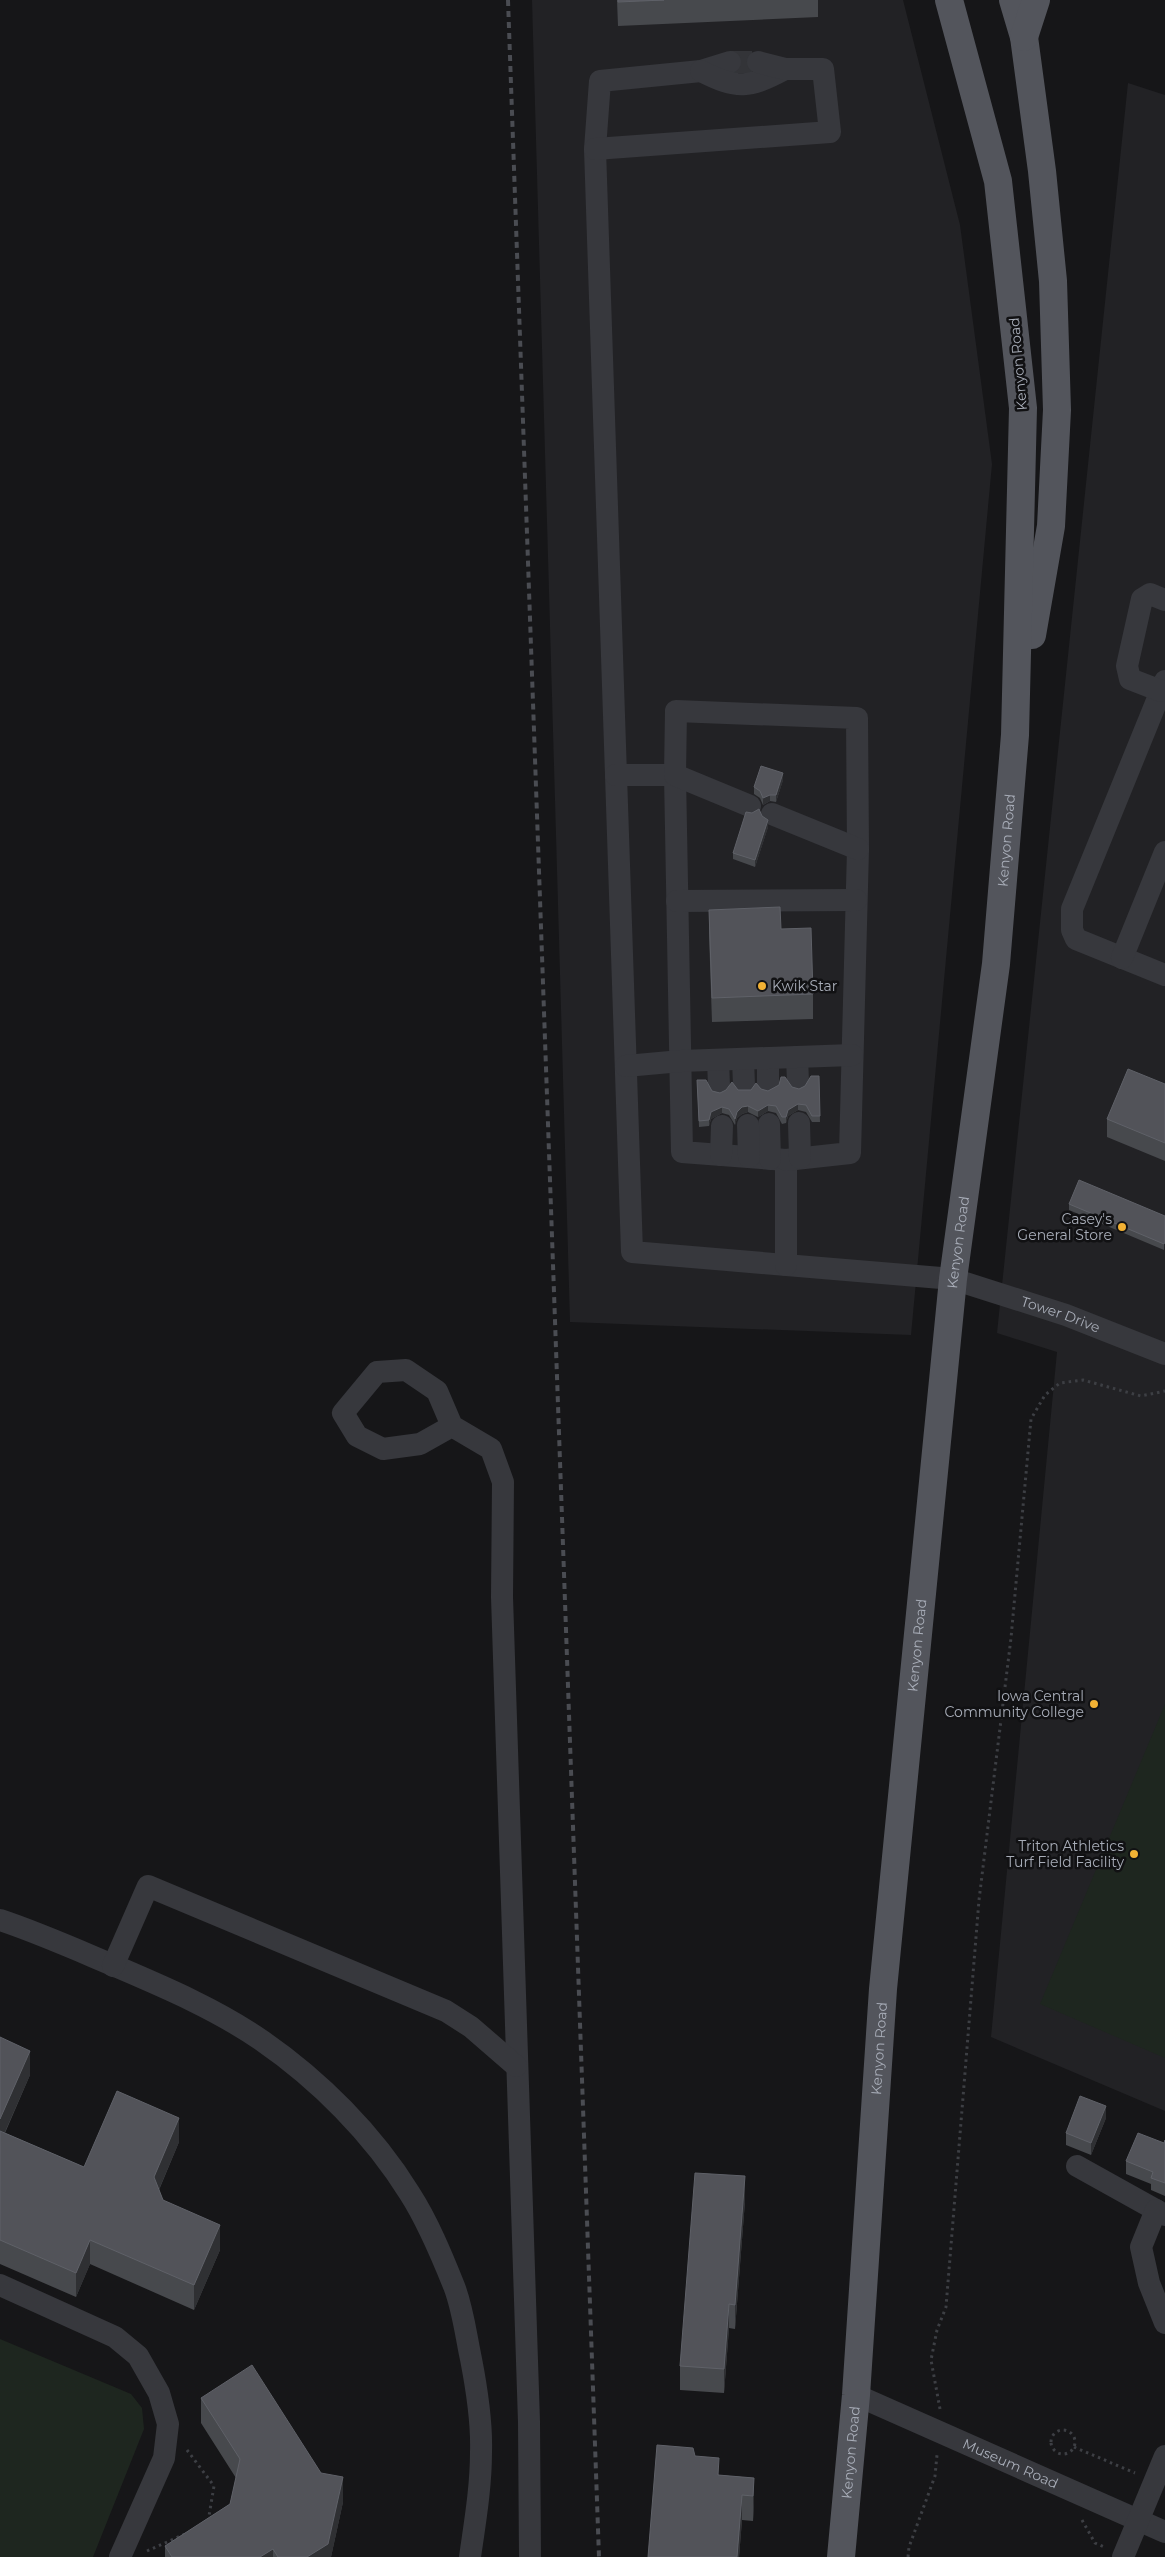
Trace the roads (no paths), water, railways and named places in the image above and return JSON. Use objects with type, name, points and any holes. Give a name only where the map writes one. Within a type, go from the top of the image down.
[{"type":"main road","name":"Kenyon Road","points":[[841,2557],[856,2395],[882,1989],[953,1279],[996,964],[1016,735],[1023,408],[998,181],[949,0]]},
{"type":"main road","name":"Kenyon Road","points":[[1013,0],[1024,37],[1042,171],[1053,281],[1057,410],[1051,526],[1016,735]]},
{"type":"main road","points":[[1024,37],[1036,0]]},
{"type":"street","points":[[730,62],[701,72],[600,81],[595,149],[626,1066],[680,1061],[852,1055]]},
{"type":"street","points":[[595,149],[830,132],[823,69],[785,69],[758,62]]},
{"type":"street","points":[[701,72],[727,84],[759,83],[785,69]]},
{"type":"street","points":[[1165,600],[1150,594],[1142,599],[1127,666],[1130,679],[1163,686],[1072,909],[1072,930],[1076,939],[1165,975]]},
{"type":"street","points":[[676,711],[857,718],[858,849],[850,1153],[776,1158],[682,1152],[675,775],[676,711]]},
{"type":"street","points":[[616,775],[675,775],[750,806]]},
{"type":"street","points":[[772,814],[858,849]]},
{"type":"street","points":[[1122,958],[1165,852]]},
{"type":"street","points":[[677,901],[856,900]]},
{"type":"street","points":[[797,1057],[798,1082]]},
{"type":"street","points":[[768,1058],[768,1084]]},
{"type":"street","points":[[718,1060],[719,1086]]},
{"type":"street","points":[[743,1060],[744,1085]]},
{"type":"street","name":"Tower Drive","points":[[626,1066],[632,1252],[953,1279],[1066,1315],[1165,1354]]},
{"type":"street","points":[[776,1158],[799,1123]]},
{"type":"street","points":[[758,1124],[776,1158],[786,1265]]},
{"type":"street","points":[[721,1155],[722,1126]]},
{"type":"street","points":[[452,1426],[420,1444],[383,1449],[357,1436],[343,1413],[377,1372],[406,1370],[437,1391],[452,1426],[491,1448],[503,1482],[502,1597],[528,2412],[530,2557]]},
{"type":"street","points":[[113,1966],[148,1886],[446,2011],[471,2027],[516,2066]]},
{"type":"street","points":[[0,1920],[39,1933],[113,1966],[202,2007],[260,2039],[301,2071],[346,2112],[385,2157],[411,2196],[454,2288],[478,2398],[482,2451],[470,2557]]},
{"type":"street","points":[[1077,2166],[1161,2212],[1141,2246],[1149,2283],[1165,2323]]},
{"type":"street","points":[[0,2285],[115,2336],[138,2356],[159,2393],[168,2424],[164,2458],[120,2557]]},
{"type":"street","name":"Museum Road","points":[[856,2395],[1165,2532]]},
{"type":"street","points":[[1123,2557],[1165,2456]]},
{"type":"tunnel","points":[[730,62],[758,62]]},
{"type":"railway","points":[[508,0],[599,2557]]},
{"type":"place","name":"Kwik Star","points":[[762,986]]},
{"type":"place","name":"Casey's General Store","points":[[1122,1227]]},
{"type":"place","name":"Iowa Central Community College","points":[[1094,1704]]},
{"type":"place","name":"Triton Athletics Turf Field Facility","points":[[1134,1854]]}]
